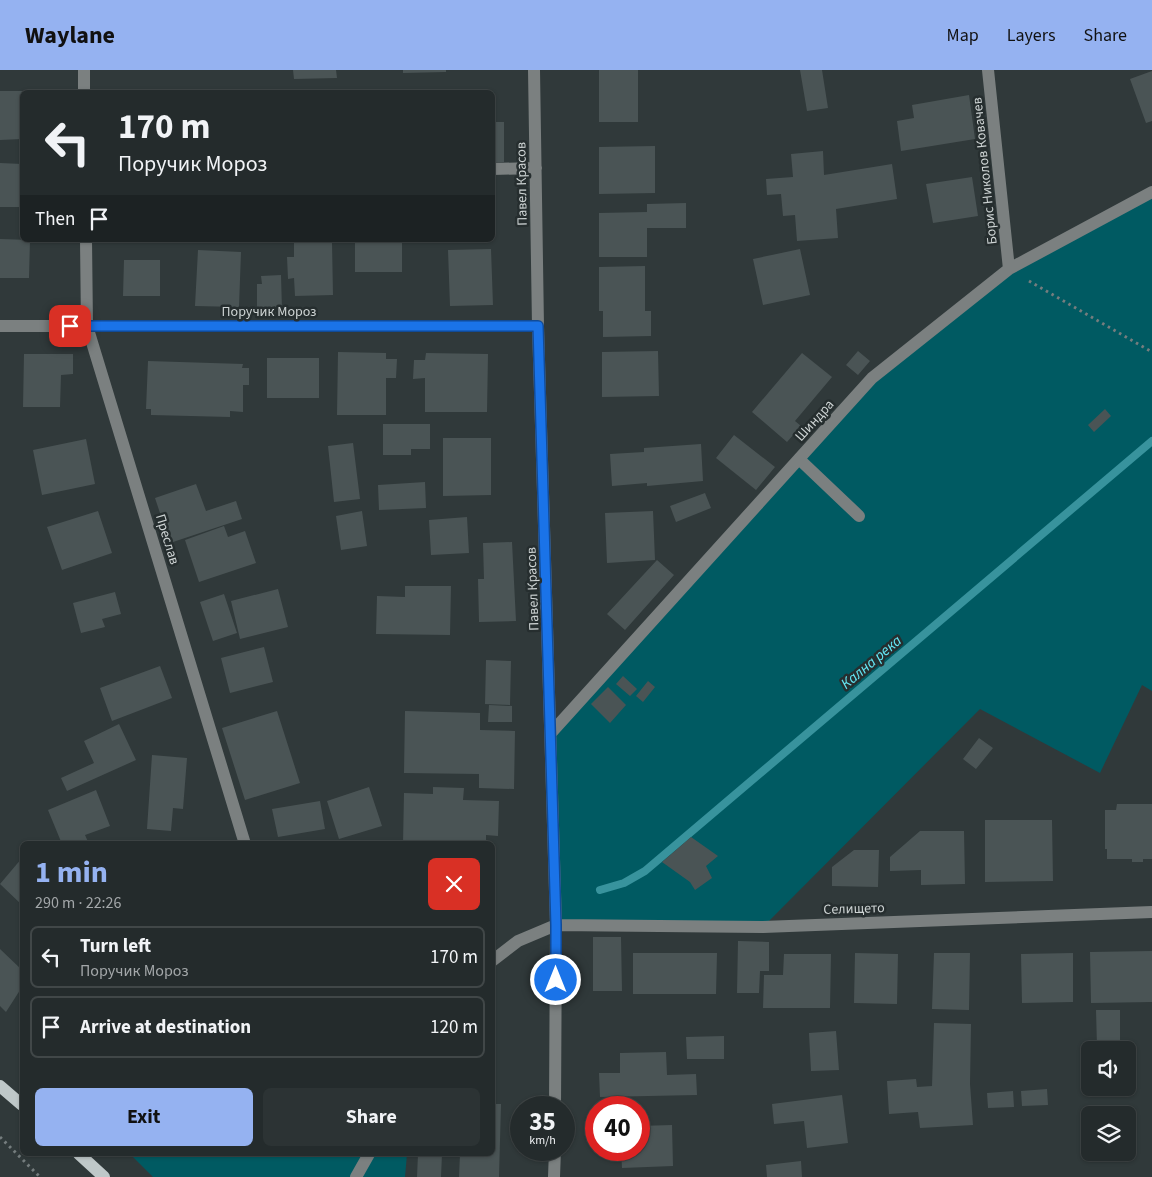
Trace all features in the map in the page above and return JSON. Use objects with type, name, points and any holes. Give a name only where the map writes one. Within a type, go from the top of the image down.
[{"type":"main road","points":[[0,1086],[20,1103]]},
{"type":"main road","points":[[81,1156],[104,1177]]},
{"type":"street","points":[[84,70],[84,90]]},
{"type":"street","name":"Павел Красов","points":[[534,70],[538,326],[556,925],[555,1096]]},
{"type":"street","name":"Борис Николов Ковачев","points":[[988,70],[1009,269]]},
{"type":"street","points":[[495,169],[536,168]]},
{"type":"street","name":"Шиндра","points":[[551,733],[872,378],[1009,269],[1152,192]]},
{"type":"street","name":"Преслав","points":[[86,242],[87,326],[244,841]]},
{"type":"street","name":"Поручик Мороз","points":[[0,326],[538,326]]},
{"type":"street","points":[[799,459],[859,516]]},
{"type":"street","name":"Селището","points":[[556,925],[763,927],[1152,912]]},
{"type":"street","points":[[495,959],[518,941],[556,925]]},
{"type":"street","points":[[356,1177],[368,1156]]},
{"type":"street","points":[[554,1161],[554,1177]]},
{"type":"path","points":[[1009,269],[1152,352]]},
{"type":"path","points":[[0,1137],[40,1177]]},
{"type":"shaded area","points":[[1152,192],[1152,691],[1142,685],[1100,773],[980,709],[763,927],[556,925],[551,733],[872,378],[1009,269]]},
{"type":"shaded area","points":[[132,1156],[407,1156],[405,1177],[153,1177]]},
{"type":"building","points":[[293,70],[336,70],[337,78],[294,79]]},
{"type":"building","points":[[403,70],[446,70],[446,72],[403,73]]},
{"type":"building","points":[[599,70],[638,70],[638,122],[599,122]]},
{"type":"building","points":[[800,70],[822,70],[828,108],[807,111]]},
{"type":"building","points":[[1152,71],[1152,121],[1146,123],[1130,79]]},
{"type":"building","points":[[0,91],[20,91],[20,139],[0,140]]},
{"type":"building","points":[[969,95],[975,139],[901,151],[897,121],[914,118],[912,105]]},
{"type":"building","points":[[495,122],[504,122],[504,162],[495,163]]},
{"type":"building","points":[[655,146],[655,193],[599,194],[599,147]]},
{"type":"building","points":[[823,151],[824,175],[892,164],[897,199],[836,209],[838,238],[797,241],[795,215],[783,216],[781,194],[767,195],[766,179],[793,177],[791,154]]},
{"type":"building","points":[[0,163],[20,164],[20,207],[0,207]]},
{"type":"building","points":[[972,177],[978,216],[933,223],[926,184]]},
{"type":"building","points":[[686,203],[686,228],[647,228],[647,257],[599,257],[599,213],[647,212],[647,204]]},
{"type":"building","points":[[0,239],[30,242],[29,278],[0,278]]},
{"type":"building","points":[[35,242],[64,242],[64,243]]},
{"type":"building","points":[[332,242],[333,295],[295,296],[294,278],[288,279],[287,257],[294,257],[294,243]]},
{"type":"building","points":[[355,242],[402,242],[402,272],[355,272]]},
{"type":"building","points":[[491,249],[493,305],[450,306],[448,250]]},
{"type":"building","points":[[800,249],[810,295],[763,305],[753,259]]},
{"type":"building","points":[[198,250],[241,252],[239,307],[195,306]]},
{"type":"building","points":[[124,260],[160,260],[160,296],[123,296]]},
{"type":"building","points":[[645,266],[645,311],[651,311],[651,336],[603,337],[603,311],[599,311],[599,267]]},
{"type":"building","points":[[281,275],[282,310],[257,311],[257,284],[262,284],[261,276]]},
{"type":"building","points":[[658,351],[659,396],[602,397],[602,352]]},
{"type":"building","points":[[858,351],[870,361],[858,375],[846,365]]},
{"type":"building","points":[[338,352],[386,353],[386,359],[397,359],[396,378],[386,378],[386,415],[337,415]]},
{"type":"building","points":[[426,353],[488,354],[487,412],[425,412],[425,378],[413,379],[414,360],[425,360]]},
{"type":"building","points":[[802,353],[832,377],[795,421],[801,426],[787,442],[752,412]]},
{"type":"building","points":[[24,354],[73,354],[73,374],[61,375],[60,407],[23,407]]},
{"type":"building","points":[[267,358],[319,358],[319,398],[267,398]]},
{"type":"building","points":[[148,361],[243,364],[242,368],[249,368],[249,385],[243,385],[243,412],[230,411],[230,417],[151,415],[151,409],[146,409]]},
{"type":"building","points":[[1105,409],[1111,416],[1094,432],[1088,425]]},
{"type":"building","points":[[383,424],[430,424],[430,449],[411,449],[411,455],[383,455]]},
{"type":"building","points":[[734,435],[775,467],[756,490],[716,458]]},
{"type":"building","points":[[443,438],[491,438],[491,495],[443,496]]},
{"type":"building","points":[[86,439],[95,484],[42,495],[33,450]]},
{"type":"building","points":[[353,443],[360,499],[334,502],[328,446]]},
{"type":"building","points":[[701,444],[703,481],[647,486],[647,483],[612,486],[610,454],[644,452],[644,448]]},
{"type":"building","points":[[425,482],[426,508],[379,510],[378,485]]},
{"type":"building","points":[[196,484],[206,511],[236,501],[242,519],[170,543],[155,498]]},
{"type":"building","points":[[705,493],[711,508],[676,522],[670,506]]},
{"type":"building","points":[[98,511],[112,553],[62,570],[47,527]]},
{"type":"building","points":[[362,511],[367,546],[341,550],[336,516]]},
{"type":"building","points":[[653,511],[655,560],[607,563],[605,513]]},
{"type":"building","points":[[467,517],[469,553],[431,555],[429,520]]},
{"type":"building","points":[[224,526],[228,537],[245,531],[256,563],[199,582],[185,540]]},
{"type":"building","points":[[512,542],[516,621],[479,622],[478,579],[484,579],[483,543]]},
{"type":"building","points":[[657,560],[674,575],[625,630],[607,614]]},
{"type":"building","points":[[405,586],[451,586],[450,635],[376,634],[377,596],[405,597]]},
{"type":"building","points":[[278,589],[288,627],[240,639],[231,601]]},
{"type":"building","points":[[115,592],[121,614],[102,619],[105,627],[81,633],[73,603]]},
{"type":"building","points":[[224,594],[237,633],[213,641],[200,602]]},
{"type":"building","points":[[264,647],[273,682],[230,693],[221,658]]},
{"type":"building","points":[[486,660],[511,661],[510,705],[485,704]]},
{"type":"building","points":[[160,666],[172,698],[112,721],[100,688]]},
{"type":"building","points":[[623,676],[637,689],[630,696],[616,684]]},
{"type":"building","points":[[648,681],[655,687],[643,702],[636,696]]},
{"type":"building","points":[[608,687],[626,705],[610,723],[591,704]]},
{"type":"building","points":[[489,705],[512,706],[512,722],[488,722]]},
{"type":"building","points":[[277,711],[300,783],[245,800],[222,728]]},
{"type":"building","points":[[405,711],[480,713],[480,730],[515,731],[514,789],[479,788],[479,774],[404,773]]},
{"type":"building","points":[[119,724],[136,760],[67,791],[61,778],[94,763],[84,741]]},
{"type":"building","points":[[979,738],[993,748],[976,769],[963,759]]},
{"type":"building","points":[[152,755],[187,758],[183,809],[173,808],[171,831],[147,829]]},
{"type":"building","points":[[369,787],[382,826],[339,839],[327,801]]},
{"type":"building","points":[[433,787],[464,788],[463,800],[499,801],[498,836],[486,835],[486,841],[403,841],[404,793],[433,794]]},
{"type":"building","points":[[96,790],[110,826],[85,835],[88,841],[61,841],[48,810]]},
{"type":"building","points":[[320,801],[325,829],[278,837],[272,809]]},
{"type":"building","points":[[1117,804],[1152,804],[1152,859],[1143,859],[1143,862],[1132,862],[1132,859],[1107,859],[1107,849],[1105,849],[1105,810],[1116,810]]},
{"type":"building","points":[[985,820],[1052,820],[1053,881],[985,882]]},
{"type":"building","points":[[920,831],[964,831],[965,884],[921,885],[921,870],[890,871],[890,857]]},
{"type":"building","points":[[691,837],[718,856],[706,866],[712,878],[695,890],[690,882],[662,862]]},
{"type":"building","points":[[854,850],[879,850],[878,887],[832,886],[832,867]]},
{"type":"building","points":[[20,860],[20,903],[0,884]]},
{"type":"building","points":[[593,937],[621,937],[622,991],[593,991]]},
{"type":"building","points":[[738,941],[769,942],[769,971],[760,971],[759,993],[737,993]]},
{"type":"building","points":[[0,949],[20,968],[20,990],[6,1012],[0,1006]]},
{"type":"building","points":[[1152,951],[1152,1002],[1091,1003],[1090,952]]},
{"type":"building","points":[[633,953],[717,953],[716,994],[633,994]]},
{"type":"building","points":[[855,953],[898,954],[897,1004],[854,1003]]},
{"type":"building","points":[[934,953],[970,953],[969,1010],[932,1009]]},
{"type":"building","points":[[1073,953],[1073,1002],[1022,1003],[1021,954]]},
{"type":"building","points":[[784,954],[831,954],[830,1008],[763,1008],[764,975],[783,975]]},
{"type":"building","points":[[1096,1010],[1120,1010],[1120,1041],[1097,1041]]},
{"type":"building","points":[[934,1023],[971,1024],[970,1084],[973,1125],[920,1128],[918,1112],[889,1114],[887,1081],[916,1079],[917,1087],[932,1086]]},
{"type":"building","points":[[836,1031],[839,1070],[811,1071],[809,1033]]},
{"type":"building","points":[[724,1036],[724,1059],[687,1059],[686,1037]]},
{"type":"building","points":[[666,1052],[667,1075],[696,1074],[697,1095],[600,1096],[599,1073],[620,1073],[620,1053]]},
{"type":"building","points":[[1047,1089],[1048,1105],[1022,1106],[1021,1091]]},
{"type":"building","points":[[1013,1091],[1014,1107],[988,1108],[987,1093]]},
{"type":"building","points":[[842,1095],[848,1143],[807,1148],[804,1121],[774,1124],[772,1104]]},
{"type":"building","points":[[495,1104],[501,1104],[499,1177],[459,1177],[460,1156],[495,1156]]},
{"type":"building","points":[[672,1125],[673,1166],[622,1168],[622,1161],[650,1161],[650,1126]]},
{"type":"building","points":[[418,1156],[442,1156],[441,1177],[417,1177]]},
{"type":"building","points":[[801,1161],[802,1177],[767,1177],[766,1165]]},
{"type":"waterway","name":"Кална река","points":[[600,890],[624,883],[645,871],[1152,441]]},
{"type":"route","points":[[70,326],[538,326],[556,925],[556,980]]}]
